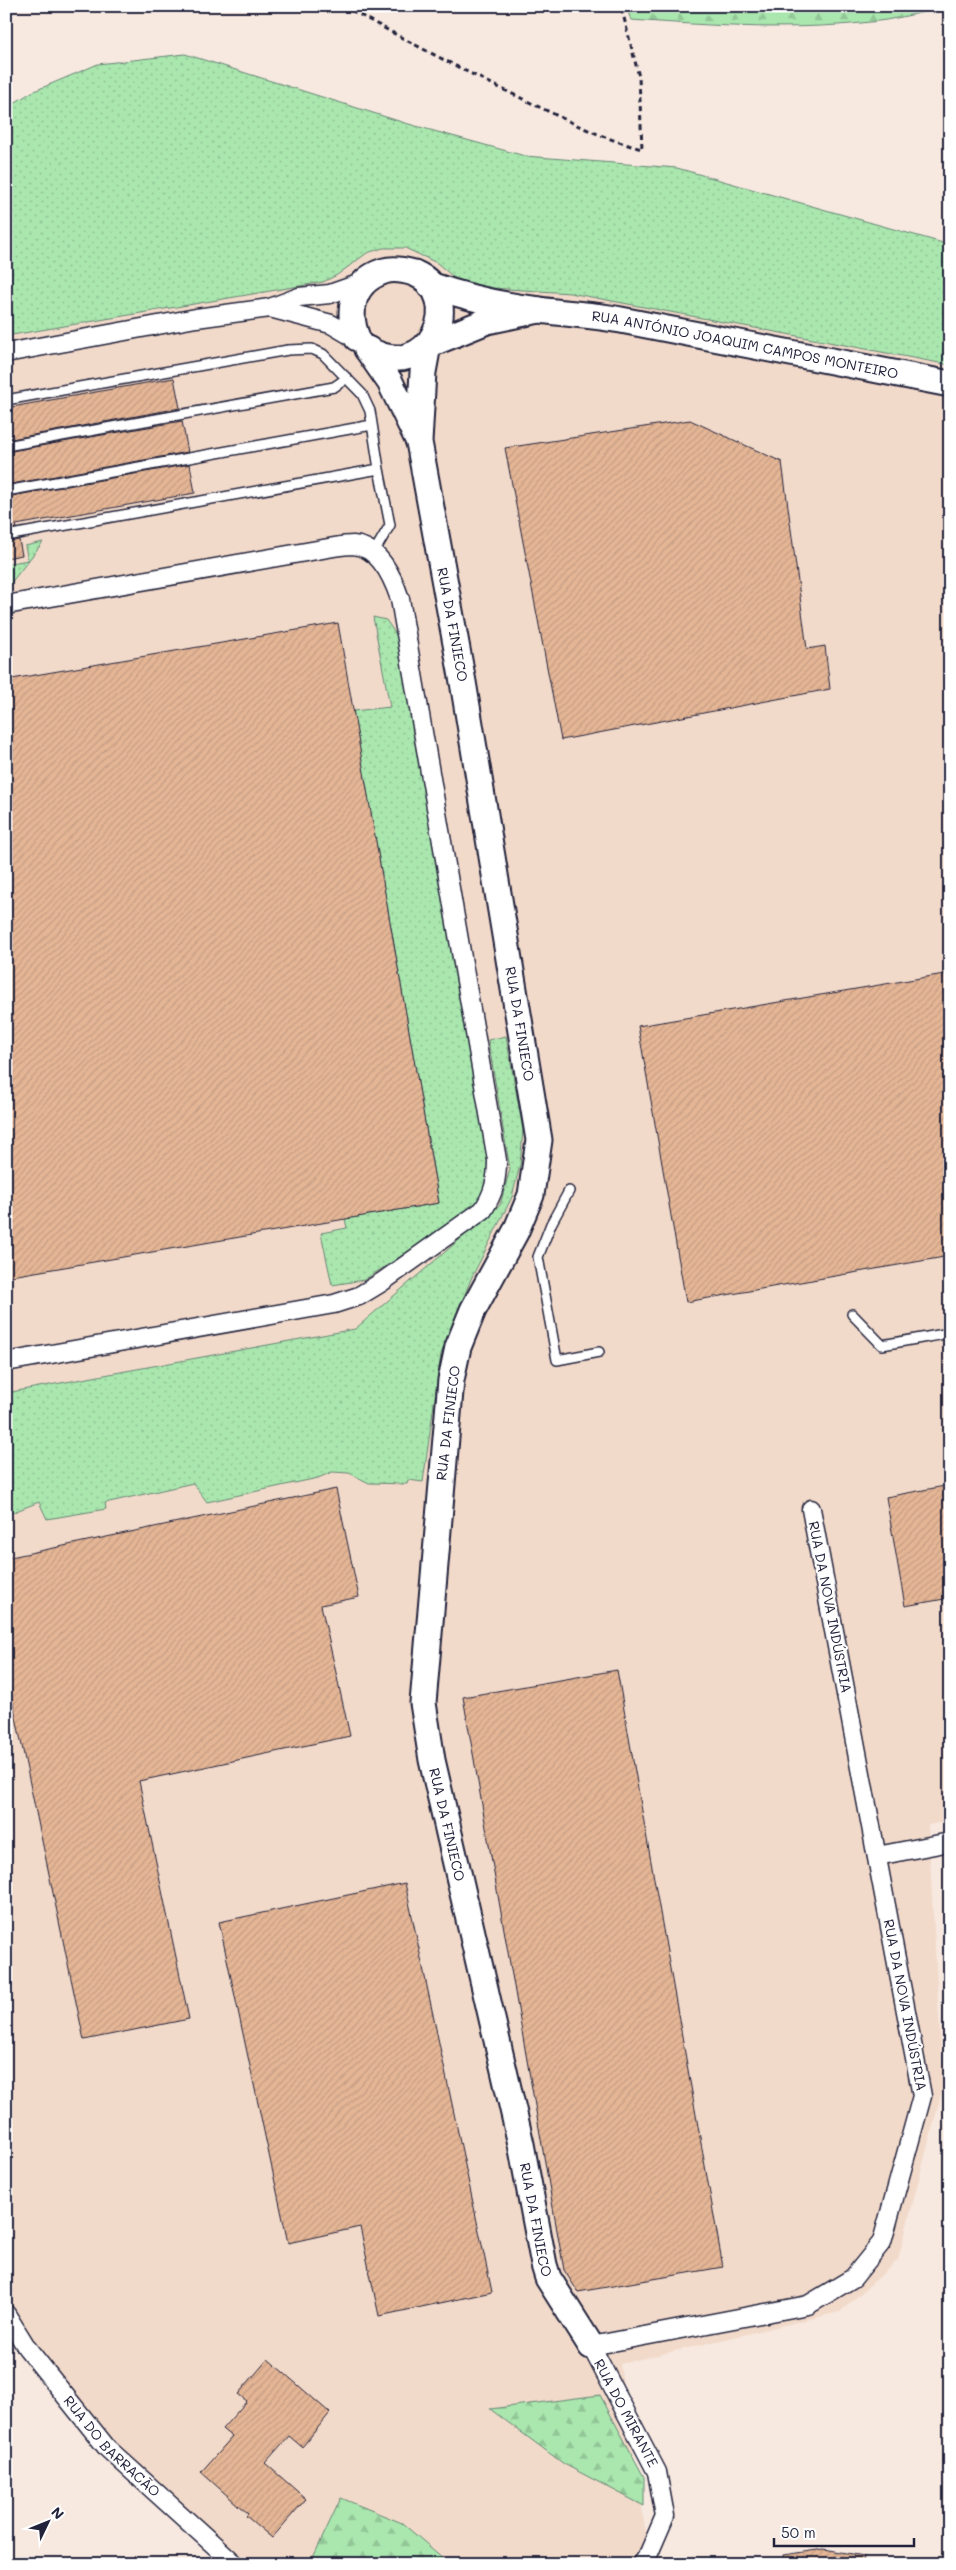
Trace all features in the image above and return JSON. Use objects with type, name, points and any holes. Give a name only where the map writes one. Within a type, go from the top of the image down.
[{"type":"street","points":[[6,354],[196,318],[270,308],[299,297],[330,294],[364,282],[376,274],[390,269],[404,270],[418,275],[430,285],[437,297],[440,312],[439,326],[428,345],[423,372],[419,442]]},
{"type":"street","points":[[364,282],[355,294],[351,309],[352,324],[362,344],[390,382],[419,442]]},
{"type":"street","points":[[430,285],[459,295],[539,310]]},
{"type":"street","points":[[270,308],[331,324],[379,356],[392,359],[405,358],[418,353],[428,345],[487,321],[539,310]]},
{"type":"street","name":"RUA ANTÓNIO JOAQUIM CAMPOS MONTEIRO","points":[[539,310],[580,313],[621,320],[950,384]]},
{"type":"street","name":"RUA DA FINIECO","points":[[419,442],[463,682],[539,1140],[531,1195],[516,1231],[474,1310],[458,1347],[452,1372],[423,1703],[432,1760],[521,2144],[544,2265],[548,2278],[591,2346]]},
{"type":"street","points":[[6,605],[334,547],[354,545],[373,554],[394,580],[400,599],[497,1160],[497,1178],[493,1194],[483,1210],[359,1296],[334,1304],[6,1362]]},
{"type":"street","name":"RUA DA NOVA INDÚSTRIA","points":[[591,2346],[808,2305],[853,2278],[882,2242],[922,2096],[811,1509]]},
{"type":"street","points":[[877,1856],[950,1842]]},
{"type":"street","name":"RUA DO BARRACÃO","points":[[6,2314],[27,2348],[107,2448],[235,2564]]},
{"type":"street","name":"RUA DO MIRANTE","points":[[591,2346],[657,2472],[665,2516],[649,2553],[641,2564]]},
{"type":"lane","points":[[6,400],[300,348],[312,349],[323,354],[362,394],[370,411],[390,524],[373,554]]},
{"type":"lane","points":[[6,446],[334,387],[347,378]]},
{"type":"lane","points":[[6,491],[372,425]]},
{"type":"lane","points":[[6,536],[379,469]]},
{"type":"lane","points":[[569,1191],[551,1224],[538,1257],[557,1360],[599,1352]]},
{"type":"lane","points":[[852,1314],[882,1345],[950,1333]]},
{"type":"path","points":[[344,6],[427,53],[551,113],[612,141],[642,149],[639,76],[621,6]]},
{"type":"shaded area","points":[[185,54],[405,123],[525,156],[677,168],[950,245],[950,1821],[928,1825],[943,2087],[898,2260],[840,2312],[620,2364],[649,2553],[641,2564],[235,2564],[107,2448],[6,2317],[6,108],[32,92],[98,64]]},
{"type":"green space","points":[[626,6],[950,6],[886,20],[854,24],[759,27],[631,20]]},
{"type":"green space","points":[[185,54],[405,123],[525,156],[677,168],[950,245],[950,365],[570,293],[476,287],[457,280],[437,263],[405,248],[383,248],[367,253],[337,275],[323,282],[6,336],[6,108],[32,92],[98,64]]},
{"type":"green space","points":[[43,542],[6,588],[6,564],[28,560],[25,546]]},
{"type":"green space","points":[[373,617],[386,620],[397,636],[489,1161],[490,1177],[478,1203],[458,1220],[364,1280],[332,1285],[321,1233],[347,1228],[345,1219],[439,1203],[353,711],[390,707]]},
{"type":"green space","points":[[506,1036],[523,1130],[520,1165],[512,1197],[471,1279],[441,1354],[423,1482],[408,1480],[407,1484],[369,1483],[349,1473],[332,1472],[318,1478],[207,1502],[193,1483],[105,1503],[106,1509],[47,1519],[39,1502],[6,1515],[6,1393],[355,1329],[500,1205],[510,1169],[488,1040]]},
{"type":"green space","points":[[600,2395],[644,2477],[644,2506],[564,2464],[490,2409]]},
{"type":"green space","points":[[341,2498],[402,2523],[450,2564],[310,2564]]},
{"type":"building","points":[[174,378],[180,408],[6,440],[6,408]]},
{"type":"building","points":[[690,420],[782,462],[807,649],[825,646],[830,689],[561,740],[505,448]]},
{"type":"building","points":[[182,421],[188,452],[6,485],[6,452]]},
{"type":"building","points":[[190,464],[195,493],[16,525],[17,528],[6,530],[6,497]]},
{"type":"building","points":[[19,540],[22,555],[6,558],[6,542]]},
{"type":"building","points":[[338,623],[439,1203],[6,1277],[6,680]]},
{"type":"building","points":[[950,973],[950,1256],[686,1302],[638,1026]]},
{"type":"building","points":[[950,1485],[950,1598],[905,1606],[886,1497]]},
{"type":"building","points":[[336,1489],[359,1597],[321,1605],[350,1736],[139,1781],[189,2019],[84,2040],[6,1670],[6,1558]]},
{"type":"building","points":[[617,1670],[723,2267],[578,2292],[564,2270],[463,1697]]},
{"type":"building","points":[[405,1883],[492,2292],[379,2316],[360,2227],[288,2243],[219,1922]]},
{"type":"building","points":[[268,2359],[330,2413],[302,2447],[289,2436],[265,2463],[306,2499],[272,2538],[246,2516],[248,2514],[201,2472],[232,2437],[222,2429],[247,2401],[238,2394]]},
{"type":"building","points":[[824,2549],[864,2556],[863,2564],[784,2564],[783,2555]]}]
